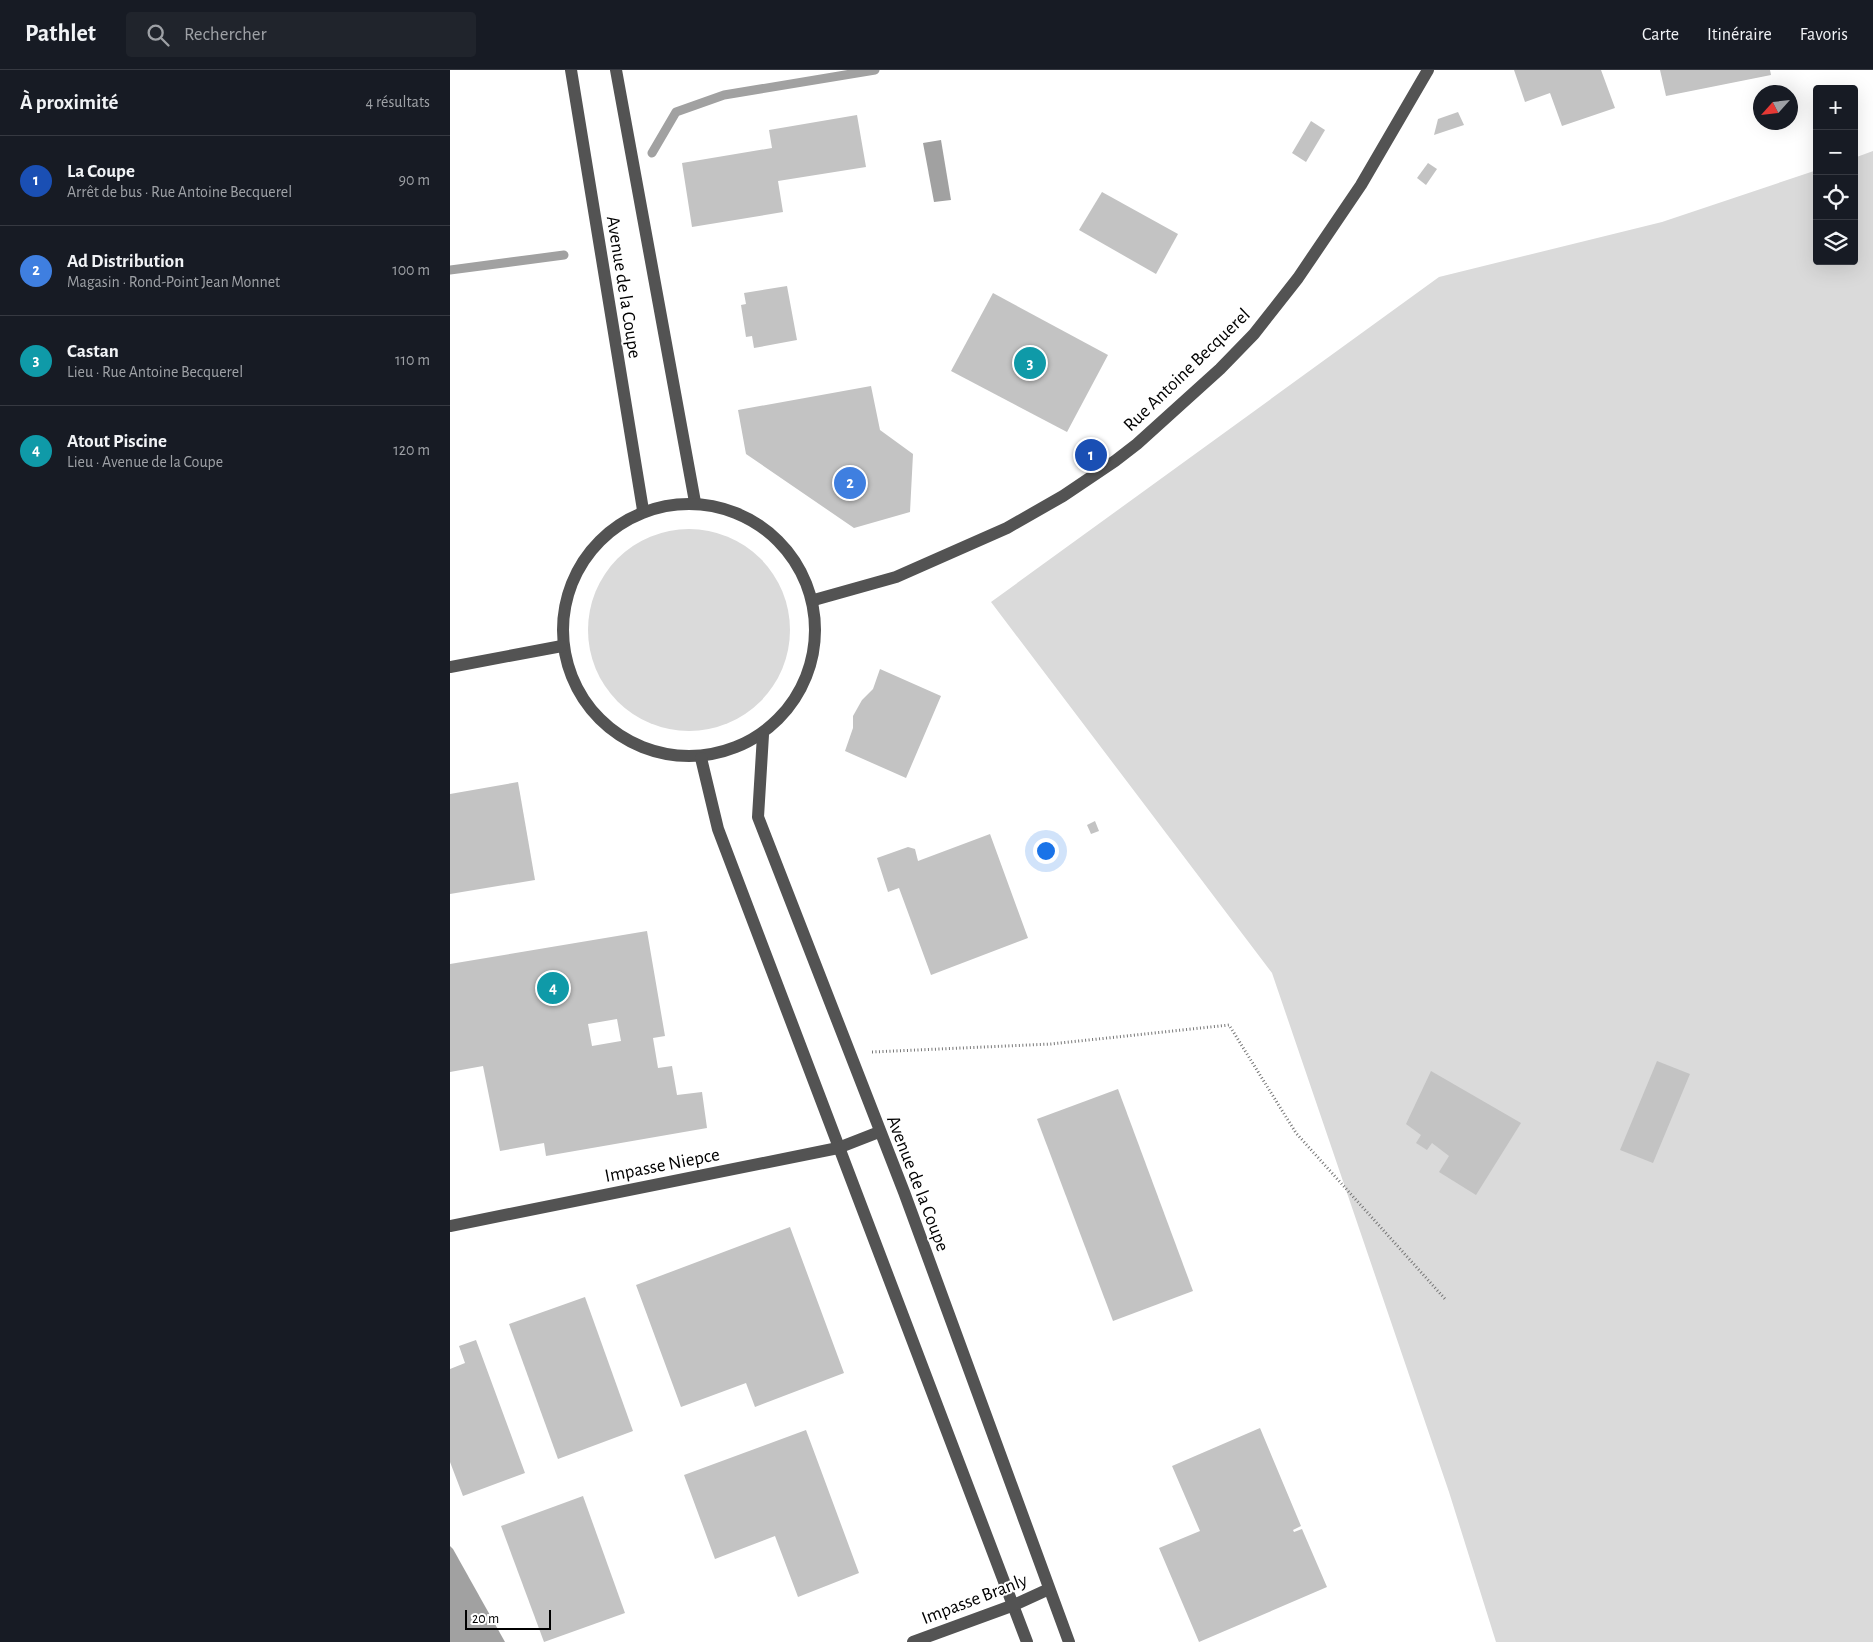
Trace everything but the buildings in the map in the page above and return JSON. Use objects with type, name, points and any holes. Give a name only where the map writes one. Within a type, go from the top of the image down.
[{"type":"street","name":"Avenue de la Coupe","points":[[571,70],[643,510]]},
{"type":"street","name":"Avenue de la Coupe","points":[[616,70],[695,502]]},
{"type":"street","name":"Rue Antoine Becquerel","points":[[814,600],[896,577],[1007,528],[1062,496],[1137,444],[1220,369],[1254,334],[1298,278],[1361,186],[1428,70]]},
{"type":"street","points":[[695,502],[766,527],[796,560],[814,600],[816,648],[796,701],[762,735],[701,758],[681,758],[629,744],[584,703],[562,646],[562,606],[574,573],[604,533],[643,510],[695,502]]},
{"type":"street","points":[[450,667],[562,646]]},
{"type":"street","name":"Avenue de la Coupe","points":[[762,735],[758,817],[879,1132],[904,1192],[1068,1642]]},
{"type":"street","points":[[701,758],[718,829],[1027,1642]]},
{"type":"street","name":"Impasse Niepce","points":[[450,1226],[838,1148],[879,1132]]},
{"type":"street","name":"Impasse Branly","points":[[913,1642],[1014,1605],[1049,1590]]},
{"type":"path","points":[[849,1053],[1051,1044],[1229,1025],[1296,1133],[1446,1300]]},
{"type":"shaded area","points":[[941,140],[951,200],[934,202],[923,143]]},
{"type":"shaded area","points":[[1873,151],[1873,1642],[1496,1642],[1449,1492],[1272,973],[991,602],[1439,277],[1662,222],[1813,171],[1813,265],[1858,265],[1858,157]]},
{"type":"shaded area","points":[[679,529],[699,529],[718,533],[737,541],[753,552],[767,566],[778,582],[786,601],[790,630],[786,659],[778,678],[767,694],[753,708],[737,719],[718,727],[699,731],[679,731],[660,727],[641,719],[625,708],[611,694],[600,678],[592,659],[588,640],[588,620],[592,601],[600,582],[611,566],[625,552],[641,541],[660,533]]},
{"type":"shaded area","points":[[450,1546],[453,1549],[505,1642],[450,1642]]},
{"type":"waterway","points":[[652,153],[676,112],[724,95],[875,70]]},
{"type":"waterway","points":[[450,270],[564,255]]},
{"type":"place","name":"Castan","points":[[1030,363]]},
{"type":"place","name":"La Coupe","points":[[1091,455]]},
{"type":"place","name":"Ad Distribution","points":[[850,483]]},
{"type":"place","name":"Atout Piscine","points":[[553,988]]}]
